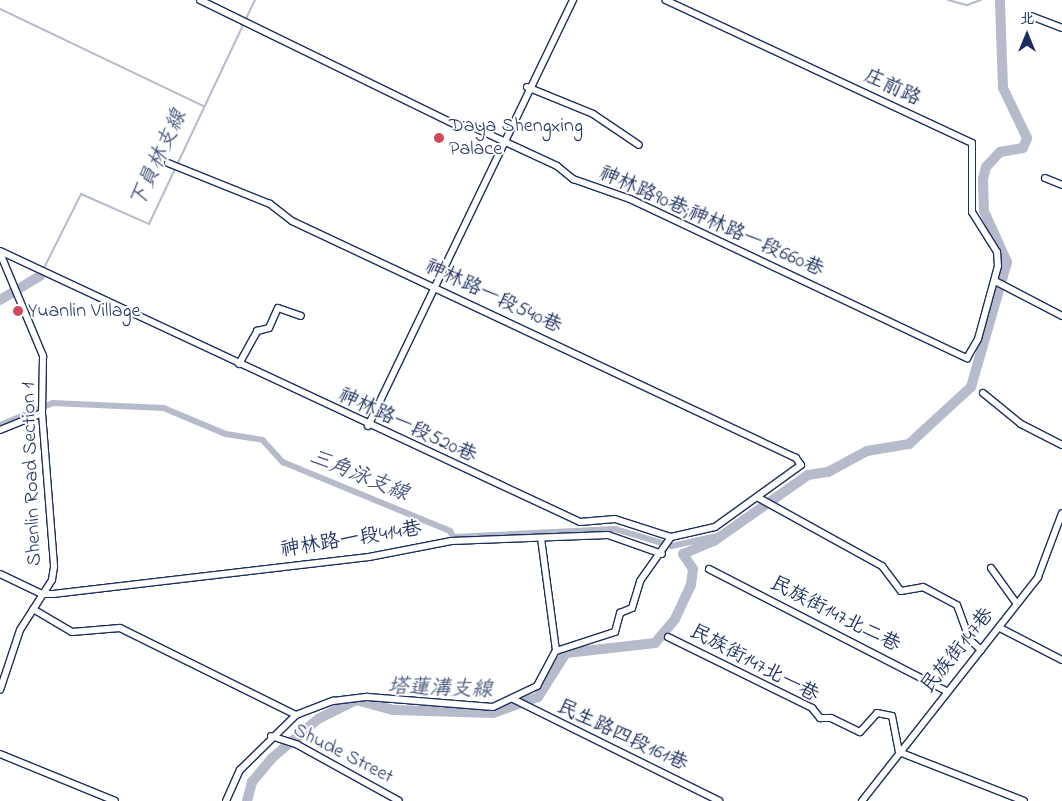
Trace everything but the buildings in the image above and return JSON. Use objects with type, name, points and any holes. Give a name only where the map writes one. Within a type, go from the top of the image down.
[{"type":"street","name":"神林路90巷;神林路一段660巷","points":[[200,0],[456,125],[471,126],[557,166],[573,179],[630,199],[967,358],[978,339],[994,282]]},
{"type":"street","points":[[368,426],[527,87],[572,0]]},
{"type":"street","name":"庄前路","points":[[666,0],[972,144],[972,212],[997,252],[994,282]]},
{"type":"street","points":[[1031,16],[1062,28]]},
{"type":"street","points":[[527,87],[593,114],[639,145]]},
{"type":"street","name":"神林路一段540巷","points":[[168,163],[270,204],[292,221],[788,454],[800,465],[757,497]]},
{"type":"street","points":[[1045,178],[1062,185]]},
{"type":"street","name":"神林路一段520巷","points":[[0,252],[368,426],[564,516],[580,522],[615,519],[672,537]]},
{"type":"street","name":"Shenlin Road Section 1","points":[[0,252],[43,356],[42,413],[54,567],[42,594],[20,630],[0,690]]},
{"type":"street","points":[[994,282],[1062,316]]},
{"type":"street","points":[[239,364],[257,331],[269,328],[278,308],[301,316]]},
{"type":"street","points":[[983,393],[1021,424],[1062,445]]},
{"type":"street","points":[[0,430],[42,413]]},
{"type":"street","points":[[556,651],[615,632],[620,613],[632,608],[640,581],[662,554],[672,537],[716,527],[757,497],[767,506],[882,566],[901,591],[923,587],[957,605],[970,640],[981,650]]},
{"type":"street","name":"民族街147巷","points":[[862,801],[946,691],[1018,604],[1046,562],[1062,513]]},
{"type":"street","name":"神林路一段414巷","points":[[42,594],[369,557],[451,541],[608,535],[662,554]]},
{"type":"street","points":[[226,801],[240,770],[271,736],[296,714],[333,700],[368,697],[493,707],[513,699],[540,683],[556,651],[541,538]]},
{"type":"street","points":[[991,568],[1018,604]]},
{"type":"street","name":"民族街147北二巷","points":[[709,569],[946,691]]},
{"type":"street","points":[[0,574],[42,594]]},
{"type":"street","points":[[33,609],[72,632],[120,628],[296,714]]},
{"type":"street","points":[[1000,628],[1062,660]]},
{"type":"street","name":"民族街147北一巷","points":[[668,636],[812,708],[820,718],[831,718],[860,732],[878,713],[892,716],[899,752]]},
{"type":"street","name":"民生路四段161巷","points":[[513,699],[719,801]]},
{"type":"street","name":"Shude Street","points":[[271,736],[298,745],[399,801]]},
{"type":"street","points":[[899,752],[1024,801]]},
{"type":"street","points":[[0,754],[115,801]]},
{"type":"waterway","name":"下員林支線","points":[[40,276],[81,194],[149,224],[255,0]]},
{"type":"waterway","points":[[948,0],[967,5],[981,0]]},
{"type":"waterway","name":"塔蓮溝支線","points":[[247,801],[252,782],[272,758],[318,719],[356,700],[394,710],[493,713],[538,697],[566,653],[655,643],[675,619],[691,585],[693,569],[683,554],[714,541],[808,475],[828,472],[867,451],[909,444],[971,387],[1007,262],[984,211],[983,179],[986,167],[1000,152],[1023,148],[1027,138],[1003,88],[1000,0]]},
{"type":"waterway","points":[[0,9],[203,106]]},
{"type":"waterway","name":"下員林支線","points":[[0,300],[40,276]]},
{"type":"waterway","name":"三角泳支線","points":[[0,425],[53,403],[164,408],[226,434],[263,440],[283,462],[450,531],[454,537],[615,529],[672,546],[717,536]]},
{"type":"place","name":"Daya Shengxing Palace","points":[[439,138]]},
{"type":"place","name":"Yuanlin Village","points":[[18,311]]}]
